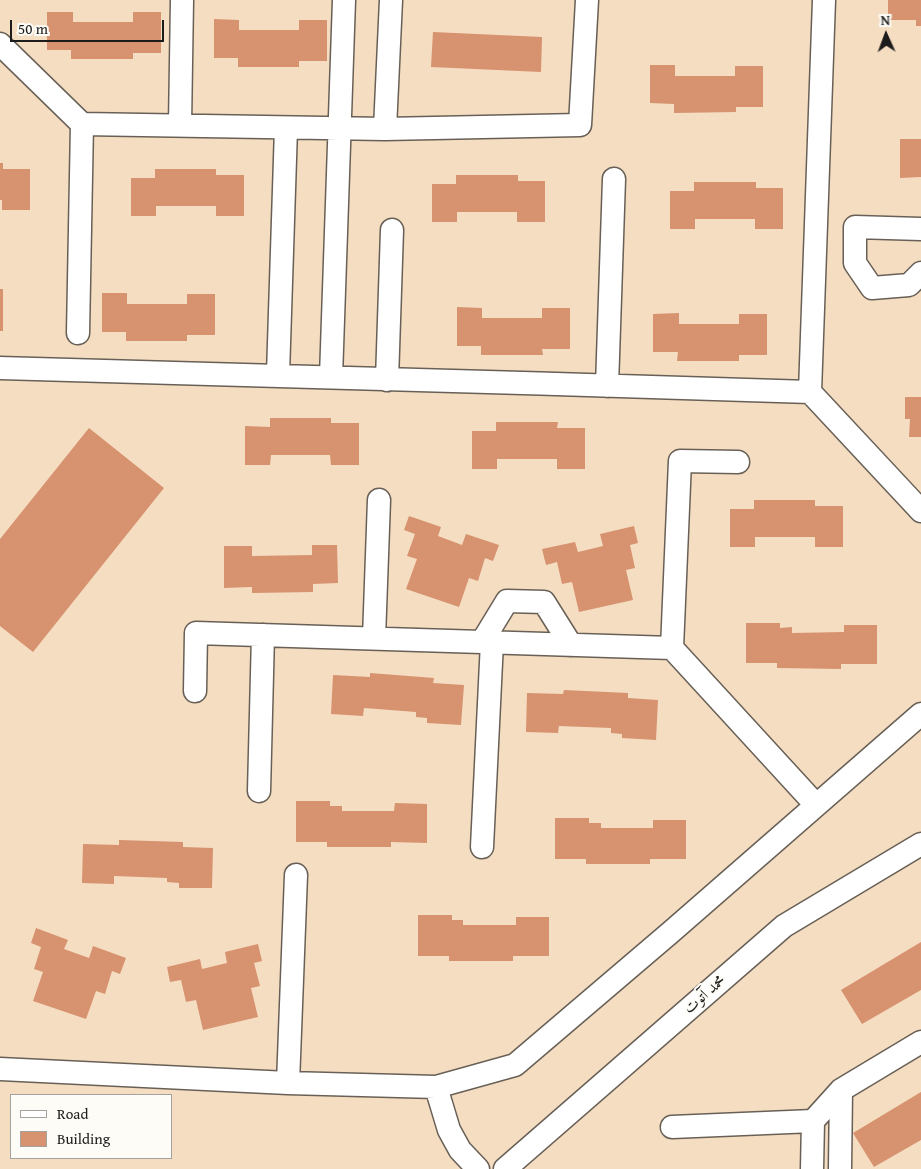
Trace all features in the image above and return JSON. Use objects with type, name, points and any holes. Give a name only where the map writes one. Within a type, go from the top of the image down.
[{"type":"street","points":[[180,125],[182,0]]},
{"type":"street","points":[[330,377],[344,0]]},
{"type":"street","points":[[385,129],[391,0]]},
{"type":"street","points":[[0,44],[82,124],[340,129],[580,125],[587,0]]},
{"type":"street","points":[[824,0],[810,392],[921,511]]},
{"type":"street","points":[[78,333],[82,124]]},
{"type":"street","points":[[278,374],[286,128]]},
{"type":"street","points":[[607,386],[614,179]]},
{"type":"street","points":[[921,228],[855,227],[854,263],[872,288],[909,285],[921,273]]},
{"type":"street","points":[[387,380],[392,230]]},
{"type":"street","points":[[0,368],[278,374],[387,380],[810,392]]},
{"type":"street","points":[[738,462],[680,461],[672,648],[816,805]]},
{"type":"street","points":[[374,638],[379,500]]},
{"type":"street","points":[[482,847],[487,642],[507,601],[544,602],[571,645]]},
{"type":"street","points":[[195,691],[196,632],[672,648]]},
{"type":"street","points":[[259,791],[263,635]]},
{"type":"street","points":[[0,1070],[288,1083],[436,1087],[515,1065],[921,714]]},
{"type":"street","name":"محمد آتوت","points":[[505,1169],[784,926],[921,844]]},
{"type":"street","points":[[288,1083],[296,875]]},
{"type":"street","points":[[812,1169],[813,1121],[842,1090],[921,1042]]},
{"type":"street","points":[[436,1087],[449,1130],[460,1150],[478,1169]]},
{"type":"street","points":[[840,1169],[842,1090]]},
{"type":"street","points":[[672,1127],[813,1121]]},
{"type":"building","points":[[888,0],[921,0],[921,26],[916,26],[916,20],[888,20]]},
{"type":"building","points":[[47,12],[73,12],[73,22],[133,22],[133,12],[161,12],[161,53],[133,53],[133,59],[71,59],[71,50],[47,50]]},
{"type":"building","points":[[214,19],[239,20],[239,30],[299,30],[299,20],[327,20],[327,61],[299,61],[299,67],[238,67],[238,58],[214,58]]},
{"type":"building","points":[[433,32],[542,37],[541,72],[431,67]]},
{"type":"building","points":[[650,65],[675,65],[675,76],[735,76],[735,66],[763,66],[763,107],[736,107],[736,112],[674,113],[674,104],[650,103]]},
{"type":"building","points":[[900,139],[921,139],[921,177],[900,178]]},
{"type":"building","points":[[0,163],[3,163],[3,169],[30,169],[30,210],[2,210],[2,200],[0,200]]},
{"type":"building","points":[[155,169],[216,169],[216,175],[244,175],[244,216],[216,216],[216,206],[156,206],[156,216],[131,216],[131,178],[155,178]]},
{"type":"building","points":[[456,175],[518,175],[518,181],[545,181],[545,222],[517,222],[517,212],[457,212],[457,222],[432,222],[432,184],[456,184]]},
{"type":"building","points":[[694,182],[756,182],[756,188],[783,188],[783,229],[755,229],[755,219],[695,219],[695,229],[670,229],[670,191],[694,191]]},
{"type":"building","points":[[0,289],[3,289],[3,331],[0,331]]},
{"type":"building","points":[[102,293],[127,293],[127,304],[187,304],[187,294],[215,294],[215,335],[187,335],[187,341],[126,341],[126,332],[102,332]]},
{"type":"building","points":[[457,307],[482,308],[482,318],[542,318],[542,308],[570,308],[570,349],[542,349],[543,355],[481,355],[481,346],[457,346]]},
{"type":"building","points":[[679,313],[679,324],[739,324],[739,314],[767,314],[767,355],[739,355],[739,361],[677,361],[678,352],[653,352],[653,314]]},
{"type":"building","points":[[905,397],[921,397],[921,437],[909,437],[910,419],[905,419]]},
{"type":"building","points":[[270,418],[331,418],[331,423],[359,423],[359,465],[331,465],[330,455],[271,455],[270,465],[245,465],[245,426],[270,427]]},
{"type":"building","points":[[496,422],[558,422],[557,428],[585,428],[585,469],[557,469],[557,459],[497,459],[497,469],[472,469],[472,431],[496,431]]},
{"type":"building","points":[[89,428],[164,488],[33,652],[0,626],[0,539]]},
{"type":"building","points":[[754,500],[815,500],[815,506],[843,506],[843,547],[815,547],[815,537],[755,537],[755,547],[730,547],[730,509],[754,509]]},
{"type":"building","points":[[409,516],[441,527],[438,536],[462,545],[466,534],[499,545],[493,561],[485,558],[478,581],[469,578],[459,607],[406,589],[417,559],[407,556],[415,534],[404,530]]},
{"type":"building","points":[[634,526],[638,543],[630,545],[635,568],[626,570],[633,600],[579,612],[572,582],[562,584],[557,562],[546,565],[542,549],[575,542],[578,552],[603,546],[600,534]]},
{"type":"building","points":[[312,545],[337,545],[338,583],[313,584],[313,592],[252,593],[252,587],[224,588],[224,546],[252,546],[252,556],[312,555]]},
{"type":"building","points":[[746,623],[780,623],[780,628],[792,627],[792,633],[844,632],[844,625],[877,625],[877,664],[841,664],[841,669],[777,668],[777,663],[746,663]]},
{"type":"building","points":[[370,673],[434,678],[433,683],[464,685],[461,725],[427,723],[427,718],[416,717],[416,712],[364,708],[363,716],[331,714],[333,675],[370,677]]},
{"type":"building","points":[[564,690],[628,693],[628,698],[658,700],[656,740],[622,738],[622,734],[611,733],[611,728],[559,726],[558,733],[526,732],[527,693],[563,694]]},
{"type":"building","points":[[296,801],[330,801],[330,806],[342,806],[342,811],[394,811],[395,803],[427,804],[427,843],[391,842],[391,847],[327,847],[327,842],[296,842]]},
{"type":"building","points":[[555,818],[589,818],[589,823],[601,823],[601,828],[653,828],[653,820],[686,820],[686,859],[650,859],[650,864],[586,864],[586,859],[555,859]]},
{"type":"building","points":[[119,840],[183,842],[183,847],[213,848],[212,888],[179,888],[179,883],[167,882],[167,878],[114,876],[114,884],[82,883],[83,844],[119,845]]},
{"type":"building","points":[[418,915],[452,915],[452,920],[463,920],[463,925],[516,925],[516,917],[549,917],[549,956],[513,956],[513,961],[449,961],[449,956],[418,956]]},
{"type":"building","points":[[36,928],[68,940],[64,949],[89,958],[93,946],[126,958],[120,974],[112,971],[105,994],[96,991],[86,1019],[33,1001],[43,972],[34,969],[41,947],[31,943]]},
{"type":"building","points":[[921,942],[921,990],[862,1024],[841,990]]},
{"type":"building","points":[[258,944],[262,961],[254,963],[260,986],[251,988],[258,1017],[203,1030],[196,1000],[186,1002],[181,980],[170,982],[167,967],[200,959],[202,969],[227,963],[225,952]]},
{"type":"building","points":[[921,1092],[921,1140],[874,1167],[853,1133]]}]
